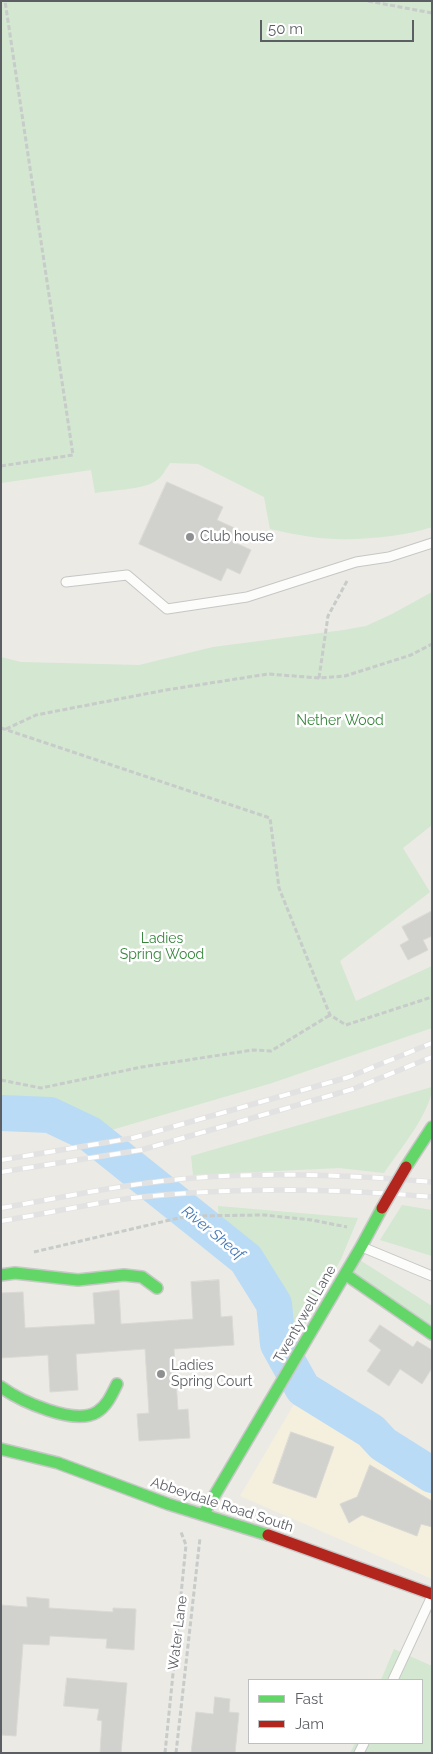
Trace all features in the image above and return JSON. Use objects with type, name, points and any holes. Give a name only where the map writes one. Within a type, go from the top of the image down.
[{"type":"street","name":"Twentywell Lane","points":[[203,1515],[346,1274],[406,1167],[432,1127]]},
{"type":"street","points":[[1,1275],[15,1272],[78,1280],[124,1275],[142,1277],[157,1288]]},
{"type":"street","points":[[346,1274],[432,1334]]},
{"type":"street","points":[[1,1387],[12,1396],[64,1415],[77,1417],[93,1415],[100,1410],[111,1398],[116,1384]]},
{"type":"street","name":"Abbeydale Road South","points":[[1,1449],[58,1463],[168,1504],[272,1536],[432,1595]]},
{"type":"lane","points":[[66,582],[127,575],[167,609],[247,598],[356,562],[389,557],[432,543]]},
{"type":"lane","points":[[361,1247],[432,1276]]},
{"type":"lane","points":[[393,1679],[432,1595]]},
{"type":"path","points":[[1,466],[73,455],[5,1]]},
{"type":"path","points":[[368,1],[432,13]]},
{"type":"path","points":[[319,678],[328,616],[356,562]]},
{"type":"path","points":[[4,728],[36,715],[166,690],[268,674],[319,678],[345,676],[411,656],[432,644]]},
{"type":"path","points":[[4,728],[270,818],[279,888],[330,1015],[346,1025],[432,997]]},
{"type":"path","points":[[1,1080],[41,1088],[142,1066],[253,1050],[271,1051],[330,1015]]},
{"type":"path","points":[[30,1252],[188,1216],[264,1215],[303,1219],[358,1229],[368,1233]]},
{"type":"path","name":"Water Lane","points":[[176,1753],[203,1515]]},
{"type":"path","points":[[165,1753],[186,1545],[179,1529]]},
{"type":"shaded area","points":[[303,1389],[371,1431],[383,1444],[432,1475],[432,1579],[240,1496]]},
{"type":"green space","points":[[1,1],[432,1],[432,527],[405,534],[356,539],[312,537],[270,529],[264,497],[198,464],[170,463],[159,478],[148,485],[95,493],[91,470],[1,483]]},
{"type":"green space","name":"Ladies Spring Wood","points":[[432,592],[432,825],[403,848],[430,892],[340,961],[356,1001],[432,966],[432,1028],[272,1083],[108,1131],[23,1128],[1,1130],[1,657],[21,662],[139,665],[213,647],[366,626]]},
{"type":"green space","points":[[432,1087],[431,1097],[421,1119],[384,1173],[339,1168],[193,1175],[191,1156]]},
{"type":"green space","points":[[402,1205],[432,1210],[432,1256],[380,1240]]},
{"type":"green space","points":[[218,1206],[358,1218],[341,1259],[292,1349],[278,1344],[274,1304],[246,1259],[220,1238]]},
{"type":"green space","points":[[355,1257],[432,1306],[432,1342],[345,1274]]},
{"type":"green space","points":[[394,1649],[432,1666],[432,1753],[350,1753],[354,1744],[423,1744],[423,1679],[381,1679]]},
{"type":"building","name":"Club house","points":[[167,482],[223,507],[217,520],[241,531],[236,543],[251,550],[240,574],[227,568],[221,581],[139,544]]},
{"type":"building","points":[[432,911],[432,936],[423,940],[428,950],[408,960],[400,945],[409,940],[402,927]]},
{"type":"building","name":"Ladies Spring Court","points":[[219,1280],[221,1317],[232,1316],[234,1345],[174,1349],[178,1410],[188,1409],[190,1438],[139,1441],[137,1414],[149,1413],[145,1349],[76,1354],[78,1390],[50,1392],[48,1355],[1,1358],[1,1293],[23,1292],[25,1328],[95,1324],[93,1293],[119,1290],[121,1324],[193,1319],[191,1282]]},
{"type":"building","points":[[380,1325],[413,1347],[417,1341],[432,1350],[432,1368],[422,1384],[400,1369],[389,1386],[367,1371],[381,1350],[369,1341]]},
{"type":"building","points":[[291,1432],[334,1447],[316,1498],[273,1483]]},
{"type":"building","points":[[370,1465],[432,1501],[432,1527],[421,1524],[417,1536],[362,1515],[349,1523],[340,1504],[357,1497]]},
{"type":"building","points":[[27,1597],[49,1599],[49,1608],[113,1612],[113,1608],[136,1609],[134,1650],[106,1648],[107,1639],[50,1636],[49,1645],[23,1644],[16,1736],[1,1735],[1,1605],[27,1607]]},
{"type":"building","points":[[67,1678],[127,1683],[121,1753],[100,1753],[102,1721],[97,1720],[99,1709],[64,1706]]},
{"type":"building","points":[[215,1697],[230,1699],[229,1712],[239,1713],[235,1753],[191,1753],[196,1712],[213,1714]]},
{"type":"waterway","name":"River Sheaf","points":[[1,1113],[50,1115],[90,1134],[246,1259],[274,1304],[278,1344],[303,1389],[371,1431],[383,1444],[432,1475]]},
{"type":"railway","points":[[1,1160],[133,1138],[349,1077],[432,1043]]},
{"type":"railway","points":[[1,1172],[141,1150],[353,1089],[432,1057]]},
{"type":"railway","points":[[1,1208],[145,1183],[223,1176],[312,1175],[432,1182]]},
{"type":"railway","points":[[1,1221],[99,1203],[170,1194],[244,1190],[320,1190],[432,1197]]},
{"type":"traffic: fast","points":[[406,1167],[432,1127]]},
{"type":"traffic: fast","points":[[203,1515],[361,1247],[382,1208]]},
{"type":"traffic: fast","points":[[1,1275],[15,1273],[78,1280],[124,1275],[142,1277],[157,1288]]},
{"type":"traffic: fast","points":[[345,1274],[432,1334]]},
{"type":"traffic: fast","points":[[1,1387],[21,1399],[48,1410],[62,1414],[87,1416],[97,1412],[104,1406],[117,1384]]},
{"type":"traffic: fast","points":[[1,1449],[58,1463],[168,1504],[268,1535]]},
{"type":"traffic: jam","points":[[382,1208],[406,1167]]},
{"type":"traffic: jam","points":[[268,1535],[432,1594]]},
{"type":"place","name":"Club house","points":[[190,537]]},
{"type":"place","name":"Ladies Spring Court","points":[[161,1374]]},
{"type":"park label","name":"Nether Wood","points":[[340,721]]}]
